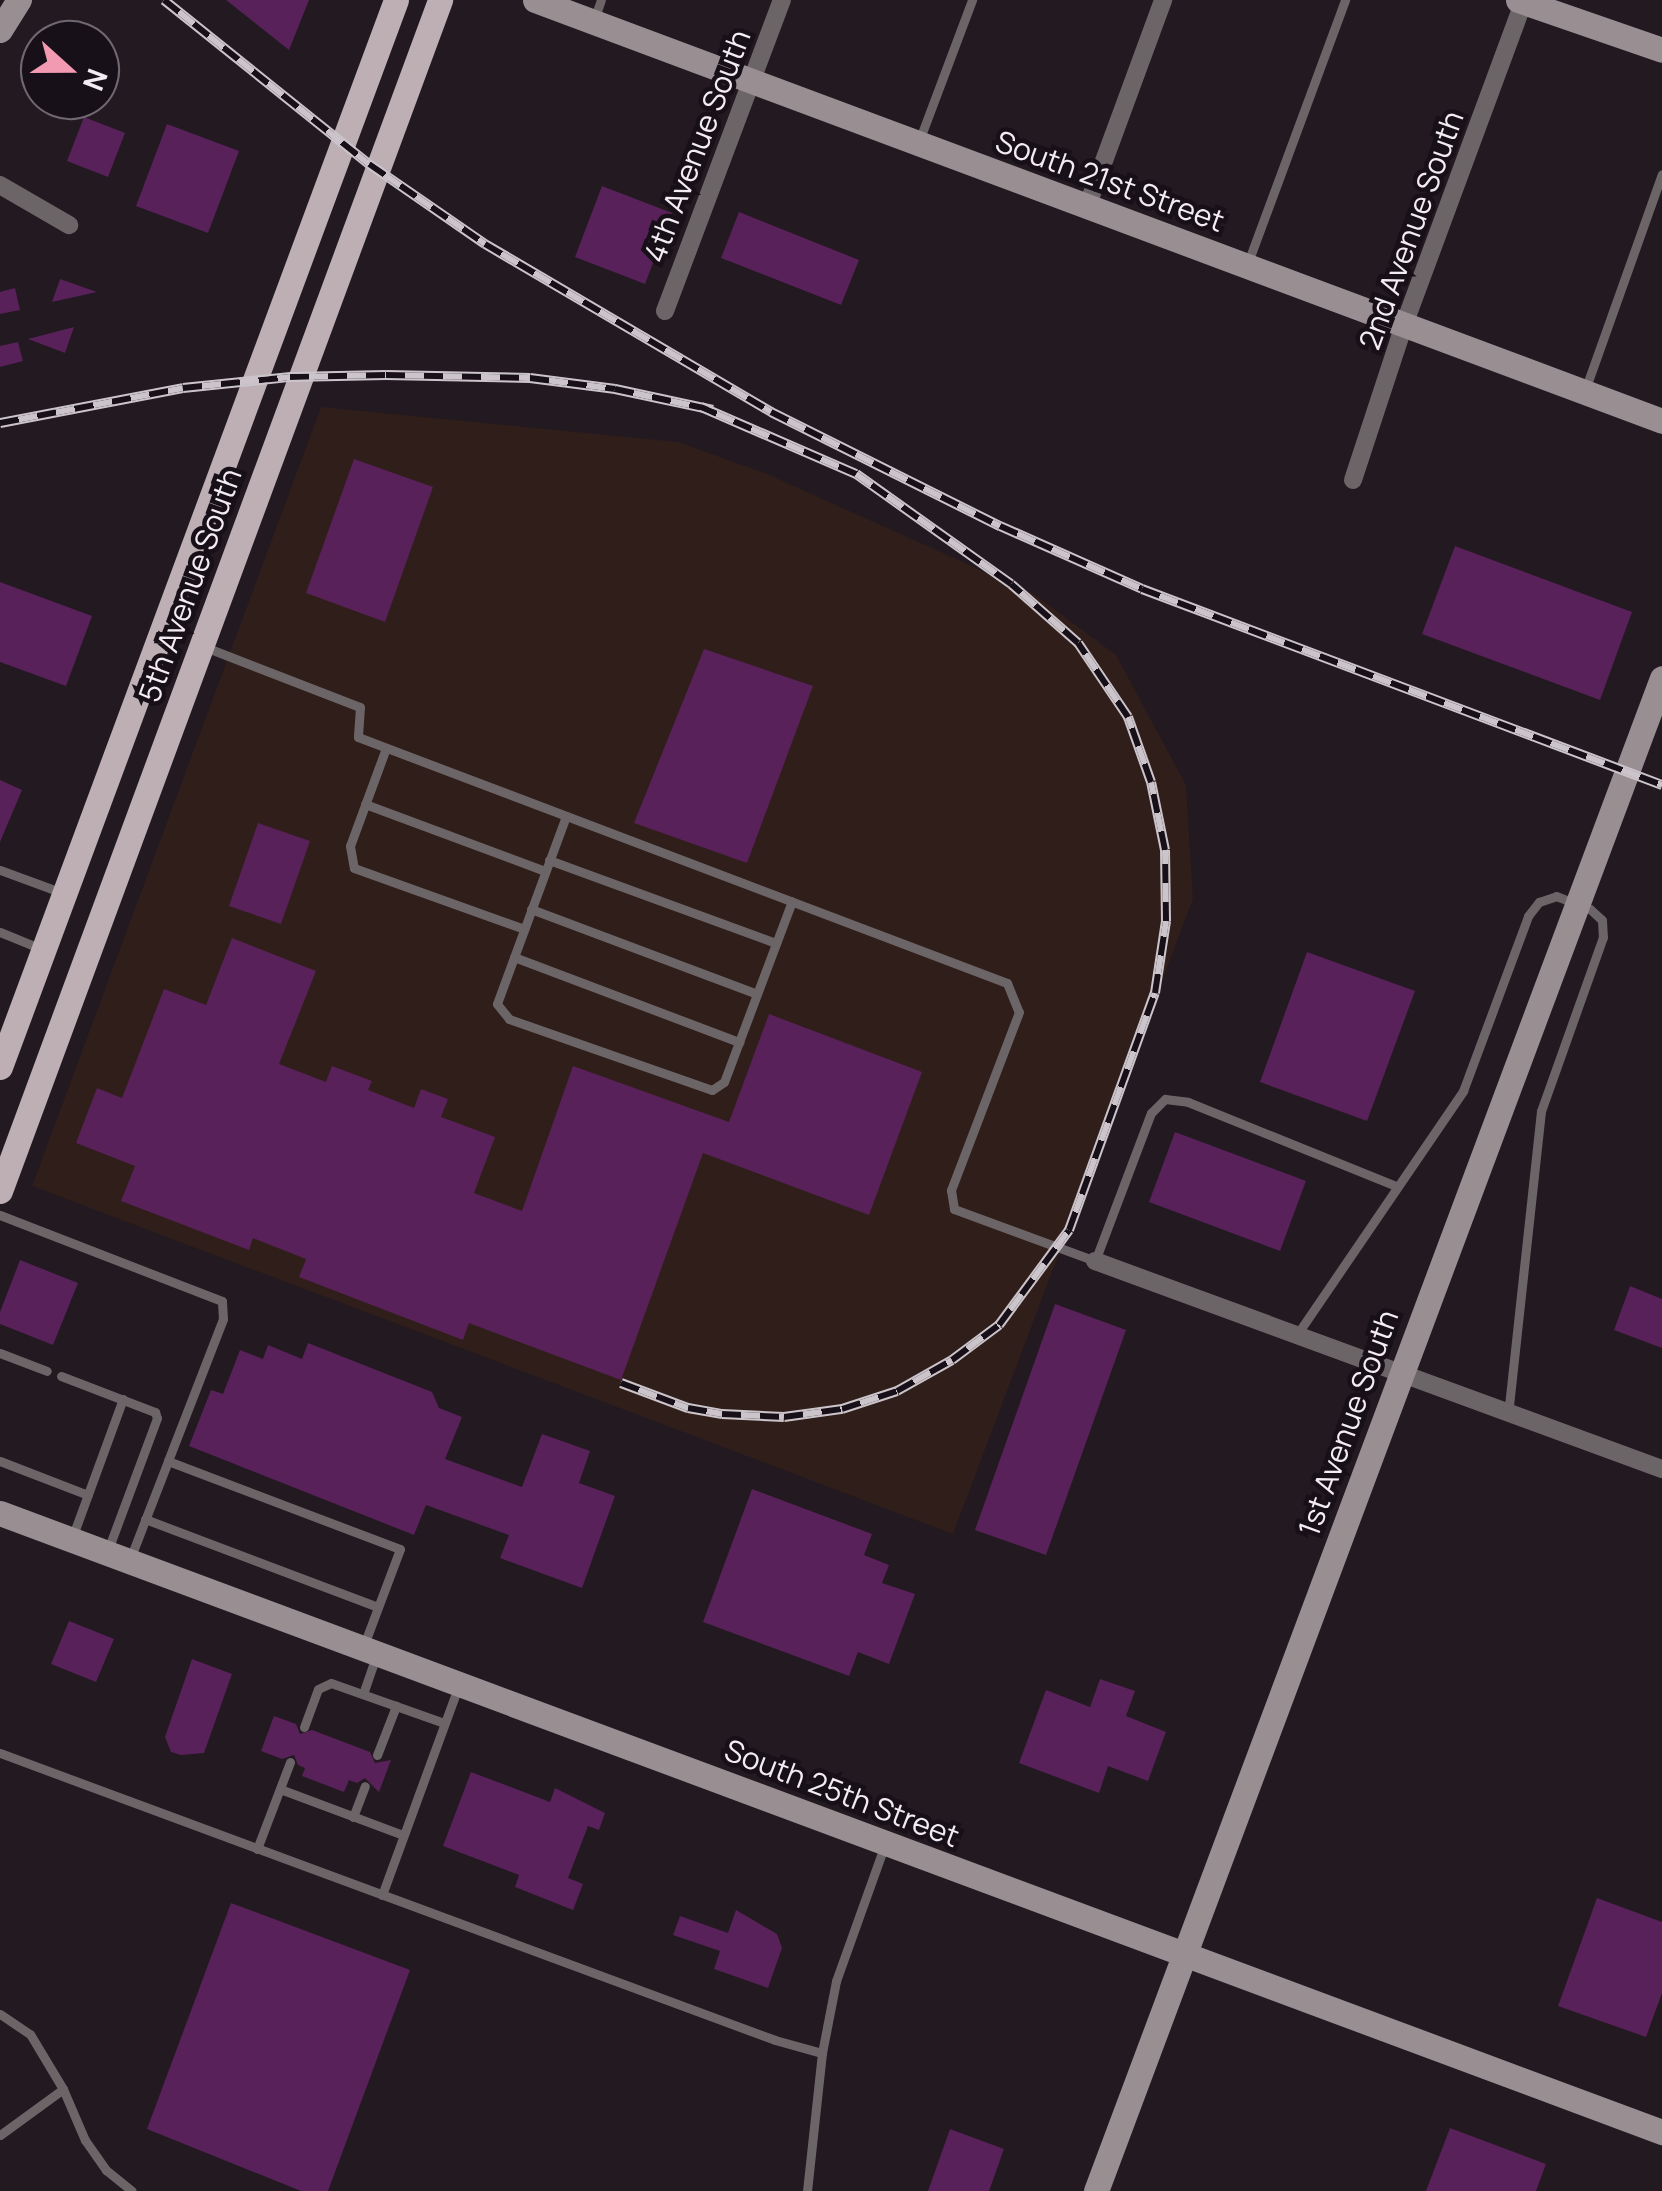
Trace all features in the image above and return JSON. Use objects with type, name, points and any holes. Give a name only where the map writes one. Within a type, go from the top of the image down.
[{"type":"main road","name":"5th Avenue South","points":[[2,1055],[15,1008],[42,950],[396,0]]},
{"type":"main road","name":"5th Avenue South","points":[[0,1191],[440,0]]},
{"type":"main road","name":"South 21st Street","points":[[536,0],[597,12],[751,82],[1662,422]]},
{"type":"main road","points":[[1522,1],[1662,50]]},
{"type":"main road","points":[[0,30],[11,2]]},
{"type":"main road","name":"1st Avenue South","points":[[1096,2191],[1662,678]]},
{"type":"main road","name":"South 25th Street","points":[[0,1513],[1662,2132]]},
{"type":"street","name":"4th Avenue South","points":[[665,311],[782,0]]},
{"type":"street","points":[[1087,207],[1163,0]]},
{"type":"street","name":"2nd Avenue South","points":[[1353,480],[1404,324],[1522,1]]},
{"type":"street","points":[[0,185],[70,225]]},
{"type":"street","points":[[1095,1260],[1662,1469]]},
{"type":"lane","points":[[918,144],[972,0]]},
{"type":"lane","points":[[1246,266],[1346,0]]},
{"type":"lane","points":[[1584,392],[1662,174]]},
{"type":"lane","points":[[203,646],[360,707],[358,737],[1007,983],[1019,1012],[951,1190],[954,1209],[1095,1260],[1151,1112],[1165,1099],[1188,1102],[1396,1186]]},
{"type":"lane","points":[[386,748],[350,846],[354,868],[524,928]]},
{"type":"lane","points":[[365,804],[545,871]]},
{"type":"lane","points":[[566,816],[497,1004],[509,1019],[712,1090],[724,1082],[792,901]]},
{"type":"lane","points":[[549,860],[776,943]]},
{"type":"lane","points":[[0,870],[62,894]]},
{"type":"lane","points":[[1296,1336],[1463,1091],[1528,916],[1540,902],[1556,896],[1590,909],[1602,920],[1603,938],[1542,1110],[1508,1413]]},
{"type":"lane","points":[[531,909],[757,994]]},
{"type":"lane","points":[[0,932],[42,950]]},
{"type":"lane","points":[[514,956],[739,1042]]},
{"type":"lane","points":[[0,1215],[222,1301],[222,1319],[146,1519],[118,1557]]},
{"type":"lane","points":[[0,1353],[47,1371]]},
{"type":"lane","points":[[61,1376],[155,1412],[157,1418],[118,1557]]},
{"type":"lane","points":[[71,1540],[123,1400]]},
{"type":"lane","points":[[0,1461],[88,1495]]},
{"type":"lane","points":[[168,1462],[400,1549],[378,1607],[363,1694]]},
{"type":"lane","points":[[146,1519],[378,1607]]},
{"type":"lane","points":[[304,1727],[318,1689],[332,1683],[444,1724]]},
{"type":"lane","points":[[382,1895],[459,1685]]},
{"type":"lane","points":[[377,1755],[396,1706]]},
{"type":"lane","points":[[0,1753],[775,2040],[822,2053]]},
{"type":"lane","points":[[257,1848],[290,1762]]},
{"type":"lane","points":[[353,1817],[365,1786]]},
{"type":"lane","points":[[280,1789],[404,1835]]},
{"type":"lane","points":[[807,2191],[822,2053],[836,1980],[885,1844]]},
{"type":"lane","points":[[0,2014],[30,2034],[63,2089],[85,2140],[106,2170],[132,2191]]},
{"type":"lane","points":[[0,2135],[63,2089]]},
{"type":"shaded area","points":[[321,407],[678,442],[765,473],[1034,594],[1116,655],[1186,785],[1193,899],[953,1534],[32,1186]]},
{"type":"building","points":[[226,0],[309,0],[289,50]]},
{"type":"building","points":[[83,120],[125,133],[108,177],[67,161]]},
{"type":"building","points":[[167,124],[239,151],[208,233],[136,206]]},
{"type":"building","points":[[602,186],[672,213],[645,284],[575,257]]},
{"type":"building","points":[[739,212],[859,260],[841,305],[721,258]]},
{"type":"building","points":[[60,279],[97,292],[52,302]]},
{"type":"building","points":[[15,288],[20,310],[0,314],[0,292]]},
{"type":"building","points":[[74,327],[65,353],[28,339]]},
{"type":"building","points":[[18,342],[23,361],[0,367],[0,346]]},
{"type":"building","points":[[354,459],[433,487],[385,622],[306,593]]},
{"type":"building","points":[[1455,546],[1632,612],[1600,700],[1422,634]]},
{"type":"building","points":[[0,582],[92,616],[66,686],[0,662]]},
{"type":"building","points":[[704,649],[813,686],[747,863],[634,823]]},
{"type":"building","points":[[0,780],[22,790],[0,842]]},
{"type":"building","points":[[258,823],[310,841],[281,924],[229,906]]},
{"type":"building","points":[[232,938],[316,971],[279,1064],[326,1082],[332,1066],[372,1081],[368,1090],[414,1108],[421,1089],[448,1099],[441,1117],[495,1137],[474,1193],[522,1211],[573,1066],[729,1122],[769,1014],[922,1072],[869,1215],[703,1153],[621,1380],[469,1323],[463,1340],[299,1277],[306,1259],[253,1238],[249,1250],[121,1201],[135,1166],[76,1143],[97,1088],[122,1098],[164,989],[206,1005]]},
{"type":"building","points":[[1307,952],[1415,991],[1367,1121],[1260,1082]]},
{"type":"building","points":[[1175,1132],[1306,1181],[1280,1251],[1149,1202]]},
{"type":"building","points":[[20,1260],[78,1283],[53,1345],[0,1324],[0,1312]]},
{"type":"building","points":[[1630,1286],[1662,1299],[1662,1348],[1614,1330]]},
{"type":"building","points":[[1055,1304],[1126,1330],[1046,1555],[975,1530]]},
{"type":"building","points":[[308,1343],[432,1392],[439,1408],[462,1417],[445,1459],[522,1487],[542,1434],[590,1451],[579,1483],[615,1496],[582,1588],[500,1558],[509,1535],[426,1505],[414,1535],[189,1446],[211,1390],[223,1394],[240,1350],[263,1359],[268,1345],[302,1359]]},
{"type":"building","points":[[752,1489],[872,1534],[864,1555],[889,1565],[882,1583],[915,1594],[889,1664],[858,1652],[849,1676],[703,1622]]},
{"type":"building","points":[[69,1621],[114,1639],[96,1682],[51,1664]]},
{"type":"building","points":[[192,1659],[232,1674],[204,1753],[181,1755],[171,1752],[165,1737]]},
{"type":"building","points":[[1100,1679],[1135,1691],[1126,1716],[1166,1732],[1148,1781],[1108,1766],[1099,1793],[1019,1763],[1046,1690],[1090,1707]]},
{"type":"building","points":[[274,1716],[296,1724],[300,1734],[312,1730],[370,1752],[375,1763],[391,1760],[379,1792],[365,1778],[357,1783],[349,1780],[344,1792],[302,1776],[305,1768],[298,1765],[294,1755],[282,1759],[261,1751]]},
{"type":"building","points":[[471,1772],[550,1802],[555,1788],[605,1813],[599,1830],[588,1826],[568,1878],[583,1884],[573,1910],[515,1887],[519,1875],[443,1846]]},
{"type":"building","points":[[1597,1898],[1662,1922],[1662,1993],[1646,2037],[1558,2006]]},
{"type":"building","points":[[231,1903],[410,1970],[328,2191],[301,2191],[147,2129]]},
{"type":"building","points":[[736,1910],[777,1934],[782,1948],[768,1988],[714,1969],[720,1951],[673,1935],[680,1916],[728,1933]]},
{"type":"building","points":[[1450,2128],[1546,2164],[1536,2191],[1426,2191]]},
{"type":"building","points":[[950,2129],[1004,2149],[989,2191],[928,2191]]},
{"type":"railway","points":[[164,0],[369,164],[485,244],[771,412],[1000,526],[1142,589],[1662,785]]},
{"type":"railway","points":[[0,423],[183,388],[290,377],[386,375],[530,378],[615,389],[713,410]]},
{"type":"railway","points":[[621,1383],[688,1408],[722,1414],[784,1417],[842,1409],[897,1391],[952,1360],[999,1325],[1069,1230],[1155,993],[1166,921],[1165,850],[1151,782],[1128,717],[1078,643],[1011,584],[856,474],[701,407]]}]
